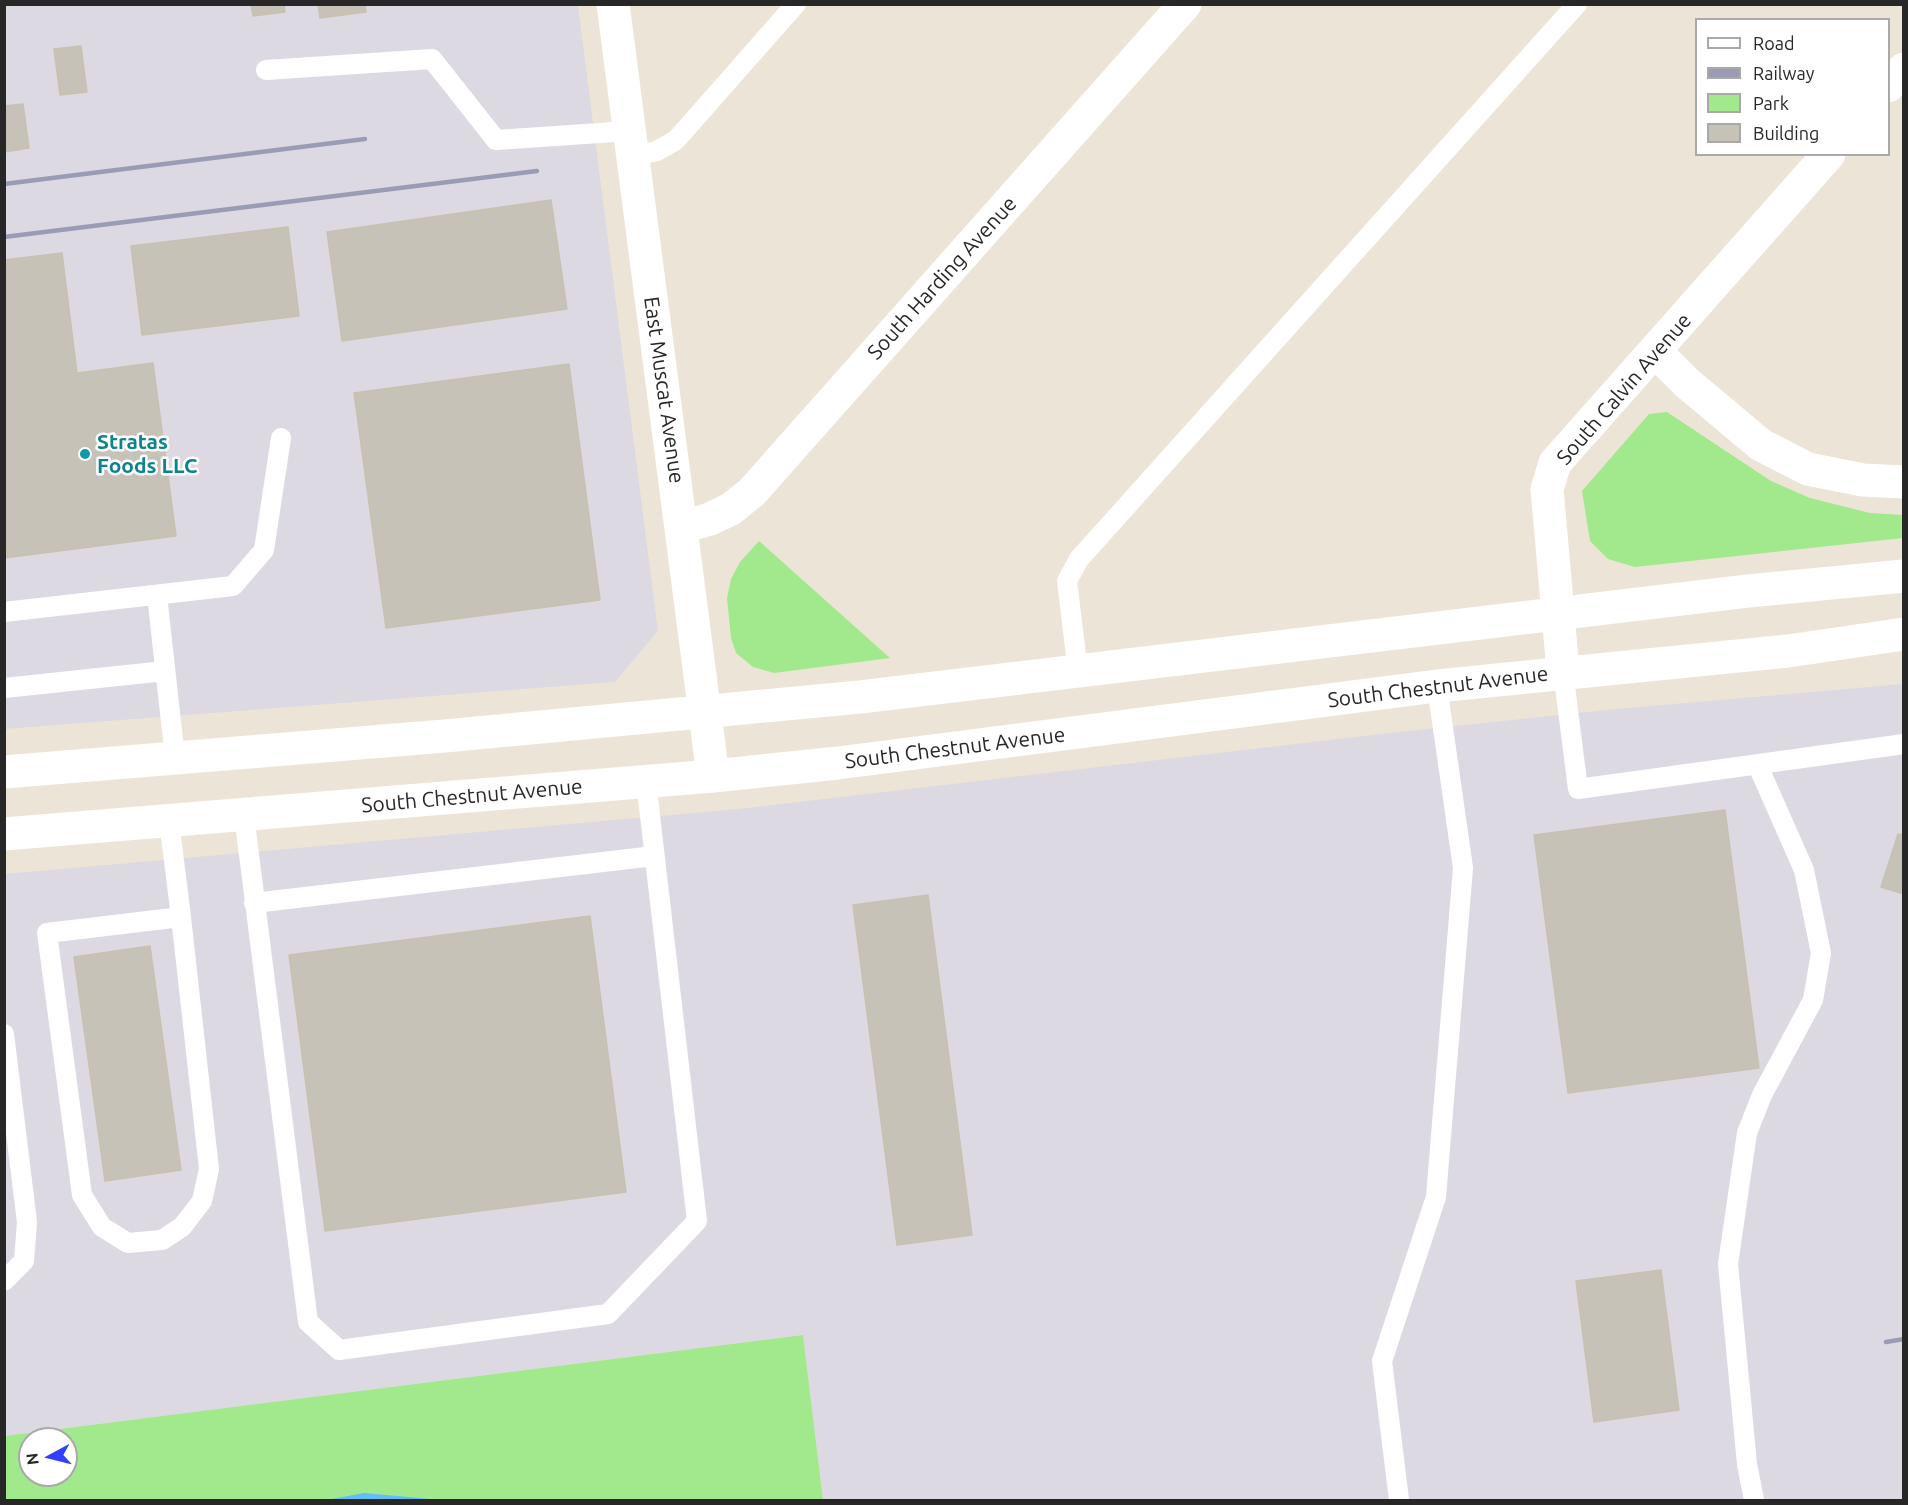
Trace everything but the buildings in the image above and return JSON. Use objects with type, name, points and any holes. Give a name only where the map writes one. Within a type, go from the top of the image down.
[{"type":"main road","name":"East Muscat Avenue","points":[[613,4],[683,527],[713,776]]},
{"type":"main road","name":"South Harding Avenue","points":[[683,527],[710,519],[730,509],[752,492],[1185,4]]},
{"type":"main road","points":[[1890,84],[1904,69]]},
{"type":"main road","name":"South Calvin Avenue","points":[[1563,672],[1546,489],[1555,463],[1656,352],[1827,156]]},
{"type":"main road","points":[[1656,352],[1687,383],[1761,444],[1808,469],[1863,480],[1904,483]]},
{"type":"main road","points":[[4,772],[706,713],[1904,576]]},
{"type":"main road","name":"South Chestnut Avenue","points":[[4,834],[646,782],[838,763],[1437,686],[1788,651],[1904,634]]},
{"type":"lane","points":[[266,70],[432,59],[496,140],[631,143],[657,151],[676,140],[796,4]]},
{"type":"lane","points":[[1078,672],[1067,581],[1079,558],[1577,4]]},
{"type":"lane","points":[[4,612],[233,586],[264,550],[281,438]]},
{"type":"lane","points":[[157,595],[174,758]]},
{"type":"lane","points":[[4,688],[165,671]]},
{"type":"lane","points":[[1563,672],[1578,789],[1657,776],[1758,766],[1904,744]]},
{"type":"lane","points":[[1399,1500],[1382,1361],[1436,1197],[1463,868],[1437,686]]},
{"type":"lane","points":[[1754,1500],[1747,1464],[1728,1264],[1747,1134],[1762,1095],[1814,1000],[1821,953],[1804,870],[1758,766]]},
{"type":"lane","points":[[243,815],[308,1322],[339,1350],[608,1314],[697,1221],[646,782]]},
{"type":"lane","points":[[169,821],[181,917],[209,1169],[202,1201],[182,1227],[162,1240],[128,1243],[102,1227],[82,1195],[47,933],[181,917]]},
{"type":"lane","points":[[254,903],[654,856]]},
{"type":"lane","points":[[4,1034],[27,1222],[24,1261],[4,1281]]},
{"type":"shaded area","points":[[5,5],[578,5],[658,631],[615,682],[5,729]]},
{"type":"shaded area","points":[[1903,684],[1903,1500],[823,1500],[803,1335],[76,1427],[18,1427],[18,1434],[5,1436],[4,874],[738,809],[1389,733],[1616,709]]},
{"type":"green space","points":[[1667,412],[1771,481],[1810,498],[1870,513],[1903,515],[1903,538],[1635,567],[1608,559],[1590,541],[1582,491],[1649,414]]},
{"type":"green space","points":[[759,541],[890,658],[774,673],[753,667],[736,653],[731,638],[727,598],[731,579],[740,562]]},
{"type":"green space","points":[[803,1335],[823,1500],[5,1500],[4,1436],[18,1434],[18,1487],[78,1487],[78,1427],[75,1427]]},
{"type":"water","points":[[364,1493],[441,1500],[327,1500]]},
{"type":"railway","points":[[4,184],[365,139]]},
{"type":"railway","points":[[4,237],[537,171]]},
{"type":"railway","points":[[1886,1342],[1904,1339]]},
{"type":"place","name":"Stratas Foods LLC","points":[[85,454]]}]
